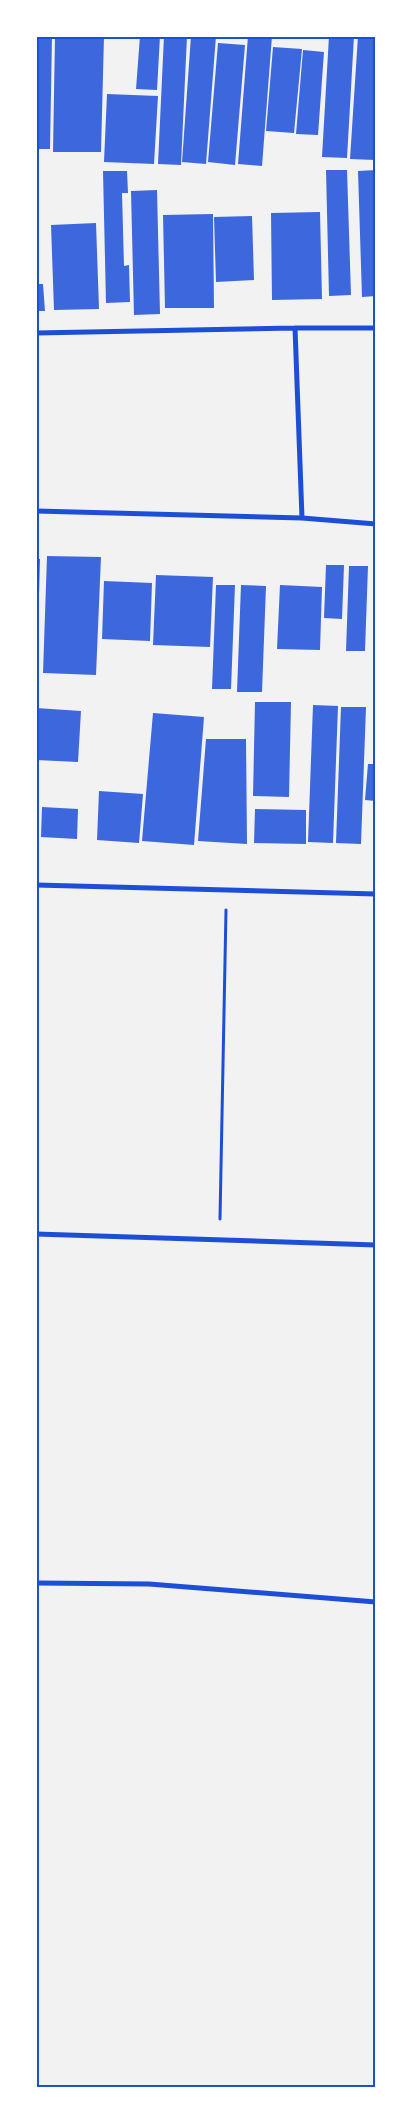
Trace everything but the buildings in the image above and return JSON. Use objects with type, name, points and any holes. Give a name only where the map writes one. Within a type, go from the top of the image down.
[{"type":"street","points":[[295,328],[302,518]]},
{"type":"street","points":[[36,333],[376,328]]},
{"type":"street","points":[[36,511],[302,518],[376,524]]},
{"type":"street","points":[[36,884],[376,894]]},
{"type":"street","points":[[36,1234],[219,1238],[376,1245]]},
{"type":"street","points":[[36,1583],[149,1584],[376,1602]]},
{"type":"path","points":[[219,1238],[226,890]]}]
